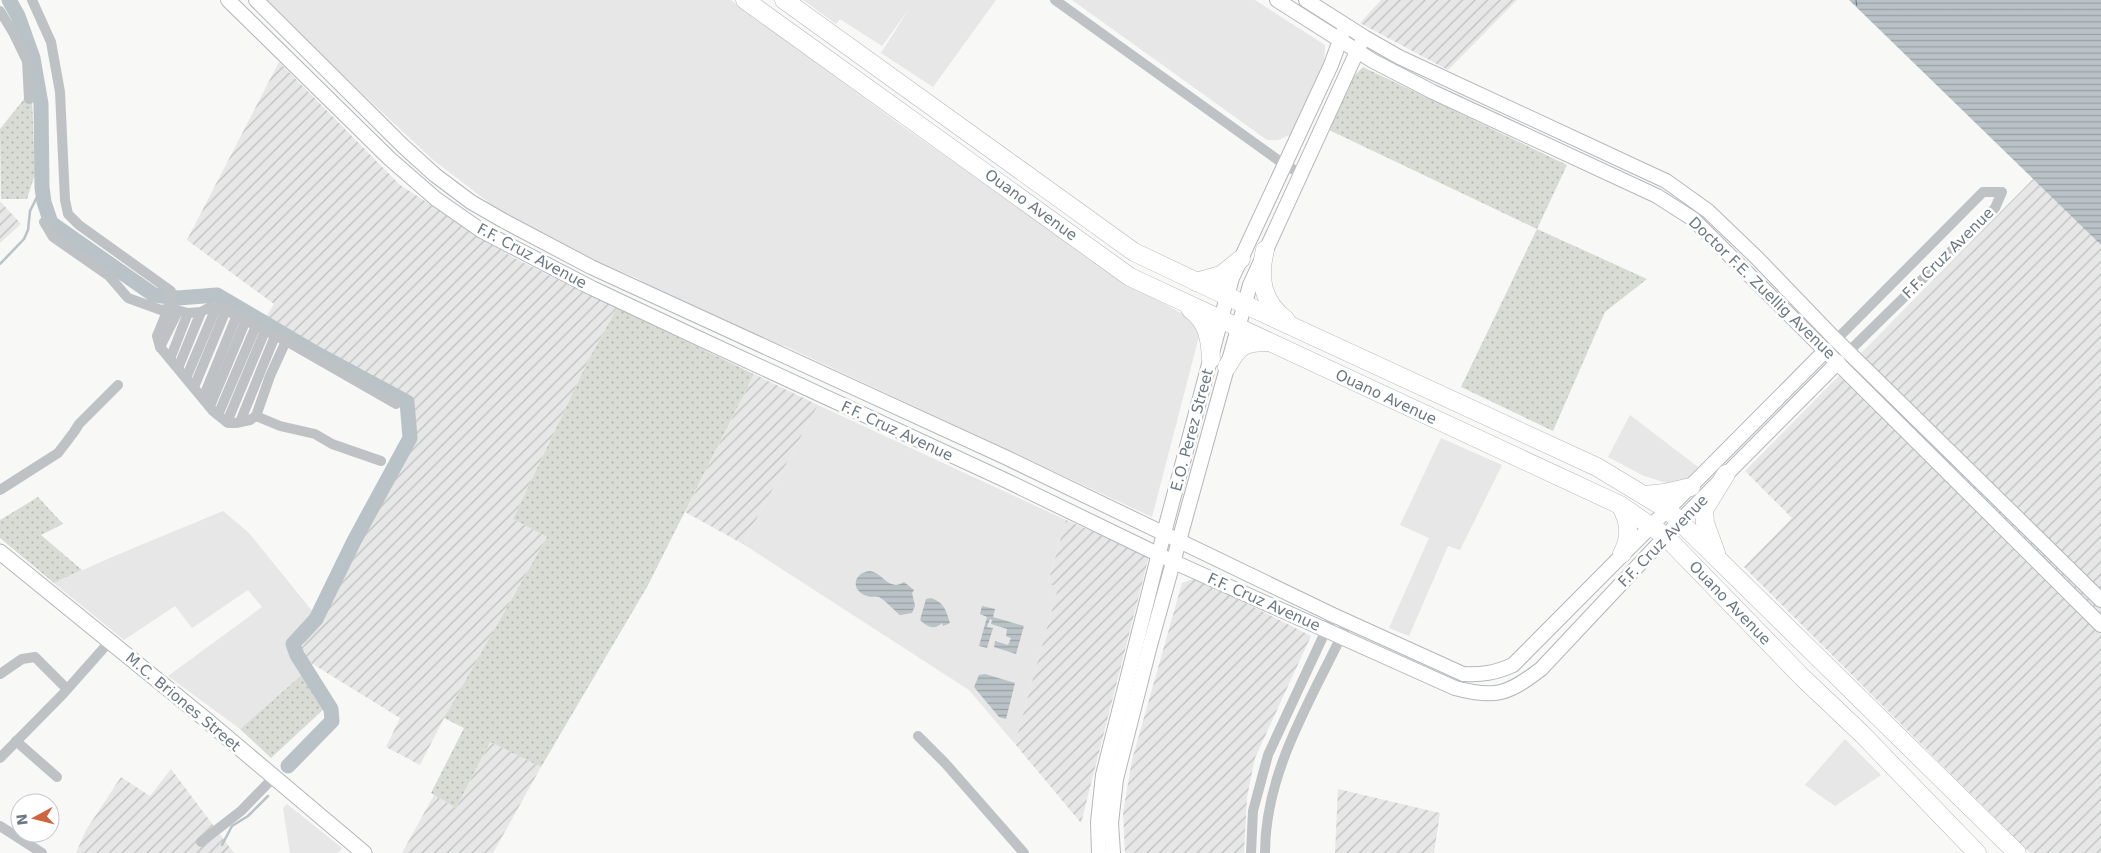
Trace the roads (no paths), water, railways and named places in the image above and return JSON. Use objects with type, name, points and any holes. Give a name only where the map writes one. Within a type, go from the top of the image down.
[{"type":"highway","name":"Ouano Avenue","points":[[745,0],[1130,277],[1620,505],[1658,532],[1803,678],[1862,734],[1973,852]]},
{"type":"highway","name":"Ouano Avenue","points":[[784,0],[1134,252],[1244,305],[1597,467],[1644,495],[1674,516],[1718,558],[2017,853]]},
{"type":"highway","points":[[947,145],[959,126]]},
{"type":"highway","points":[[1265,250],[1261,274],[1266,297],[1279,314],[1299,330]]},
{"type":"highway","points":[[1196,282],[1221,275],[1241,259]]},
{"type":"highway","points":[[1176,298],[1204,323],[1219,363],[1243,345],[1253,342],[1270,342]]},
{"type":"highway","points":[[1718,558],[1704,516],[1706,505],[1726,474]]},
{"type":"highway","points":[[1644,495],[1692,487]]},
{"type":"highway","points":[[1620,505],[1625,514],[1629,535],[1622,554]]},
{"type":"main road","name":"M.C. Briones Street","points":[[0,552],[110,641],[364,853]]},
{"type":"street","points":[[32,0],[51,42],[60,92],[65,200],[68,214],[79,225],[168,288],[176,306],[170,359]]},
{"type":"street","name":"F.F. Cruz Avenue","points":[[228,0],[390,159],[436,199],[482,230],[592,288],[1174,562],[1455,688],[1478,694],[1500,693],[1519,686],[1541,669],[1658,532],[1674,516],[1726,474],[1848,351],[1995,208],[2002,192],[1983,192],[1692,487],[1674,516]]},
{"type":"street","name":"F.F. Cruz Avenue","points":[[256,0],[403,146],[435,175],[471,202],[544,243],[1164,532],[1333,615],[1463,674],[1482,675],[1497,672],[1513,665],[1622,554],[1658,532]]},
{"type":"street","points":[[1055,0],[1285,165],[1300,173]]},
{"type":"street","name":"Doctor F.E. Zuellig Avenue","points":[[1277,0],[1357,52],[1433,92],[1657,196],[1693,219],[1965,491],[2023,545],[2101,625]]},
{"type":"street","name":"Doctor F.E. Zuellig Avenue","points":[[1306,0],[1364,37],[1434,74],[1666,181],[1708,212],[1756,256],[1836,340],[2101,600]]},
{"type":"street","points":[[0,11],[14,34],[26,61],[29,99]]},
{"type":"street","name":"E.O. Perez Street","points":[[1100,853],[1098,815],[1103,775],[1118,744],[1149,649],[1180,540],[1219,363],[1222,319],[1232,278],[1331,65],[1339,40],[1347,26]]},
{"type":"street","name":"E.O. Perez Street","points":[[1113,853],[1111,843],[1112,802],[1118,744],[1164,532],[1219,363],[1238,327],[1250,285],[1364,37]]},
{"type":"street","points":[[44,222],[53,237],[110,276],[128,298],[161,310],[176,306],[201,312]]},
{"type":"street","points":[[176,306],[157,336],[160,347],[218,415],[227,422],[240,422],[256,416],[280,426],[315,434],[332,444],[381,460]]},
{"type":"street","points":[[178,368],[201,312],[210,307],[221,309],[242,318],[396,404]]},
{"type":"street","points":[[194,387],[208,355],[221,309]]},
{"type":"street","points":[[186,378],[221,309]]},
{"type":"street","points":[[203,398],[224,360],[242,318]]},
{"type":"street","points":[[218,415],[244,367],[261,328]]},
{"type":"street","points":[[256,416],[275,336]]},
{"type":"street","points":[[240,422],[265,374],[286,341]]},
{"type":"street","points":[[208,355],[265,374]]},
{"type":"street","points":[[210,406],[224,360]]},
{"type":"street","points":[[227,422],[244,367]]},
{"type":"street","points":[[0,490],[58,453],[79,424],[118,385]]},
{"type":"street","points":[[1251,853],[1253,811],[1268,755],[1333,615]]},
{"type":"street","points":[[1265,853],[1272,798],[1282,761],[1348,622]]},
{"type":"street","points":[[0,758],[67,689],[110,641]]},
{"type":"street","points":[[0,674],[22,659],[35,657],[67,689]]},
{"type":"street","points":[[918,736],[945,763],[1024,853]]},
{"type":"street","points":[[16,741],[57,777]]},
{"type":"street","points":[[201,842],[241,812],[274,777]]},
{"type":"street","points":[[0,826],[42,853]]},
{"type":"waterway","points":[[9,0],[18,16],[33,58],[41,104],[42,187],[44,202],[51,223],[154,295],[178,298],[217,295],[312,351],[407,402],[410,438],[354,541],[316,619],[293,644],[297,655],[331,709],[332,721],[288,766]]},
{"type":"waterway","points":[[0,264],[24,239],[28,230],[30,211],[42,187]]},
{"type":"waterway","points":[[222,845],[232,826],[248,816],[268,796]]}]
